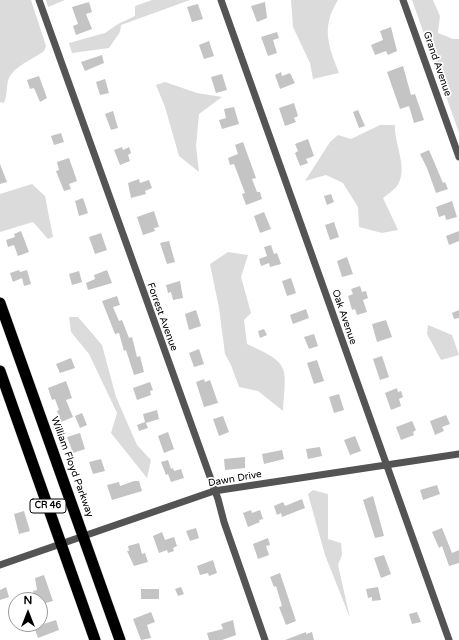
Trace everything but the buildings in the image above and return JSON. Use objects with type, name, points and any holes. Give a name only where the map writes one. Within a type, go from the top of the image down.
[{"type":"highway","name":"William Floyd Parkway","points":[[0,303],[120,640]]},
{"type":"highway","name":"CR 46","points":[[0,371],[94,640]]},
{"type":"street","name":"Forrest Avenue","points":[[39,0],[214,491],[265,640]]},
{"type":"street","name":"Oak Avenue","points":[[221,0],[388,465],[449,640]]},
{"type":"street","name":"Grand Avenue","points":[[403,0],[459,157]]},
{"type":"street","name":"Dawn Drive","points":[[0,565],[214,491],[459,454]]},
{"type":"shaded area","points":[[0,0],[31,0],[46,46],[44,51],[20,66],[9,78],[4,103],[0,102]]},
{"type":"shaded area","points":[[46,0],[65,0],[48,7]]},
{"type":"shaded area","points":[[152,0],[190,0],[121,25],[120,32],[109,48],[72,53],[69,43],[105,33],[118,24],[135,16],[135,6]]},
{"type":"shaded area","points":[[291,0],[338,0],[329,19],[328,36],[329,45],[339,73],[313,79],[310,63],[293,27]]},
{"type":"shaded area","points":[[412,0],[433,0],[440,16],[438,33],[453,39],[459,39],[459,133]]},
{"type":"shaded area","points":[[165,82],[197,93],[222,97],[199,114],[196,146],[199,172],[179,156],[165,107],[156,85]]},
{"type":"shaded area","points":[[380,125],[395,125],[402,172],[397,186],[383,198],[398,230],[382,233],[359,227],[358,207],[343,183],[326,175],[305,181],[330,142],[338,135],[351,139]]},
{"type":"shaded area","points":[[32,184],[45,196],[53,237],[48,239],[33,222],[0,232],[0,194]]},
{"type":"shaded area","points":[[228,252],[248,255],[241,277],[251,313],[244,320],[247,344],[272,357],[279,362],[283,368],[285,384],[283,411],[258,391],[239,387],[231,365],[225,354],[219,308],[210,264]]},
{"type":"shaded area","points":[[69,317],[78,317],[102,345],[116,397],[137,445],[151,460],[147,478],[111,433],[117,413],[89,354],[71,332]]},
{"type":"shaded area","points":[[428,325],[452,335],[459,355],[441,360],[427,334]]},
{"type":"shaded area","points":[[313,490],[328,494],[328,539],[341,543],[342,555],[338,565],[350,618],[325,555],[308,494]]}]
